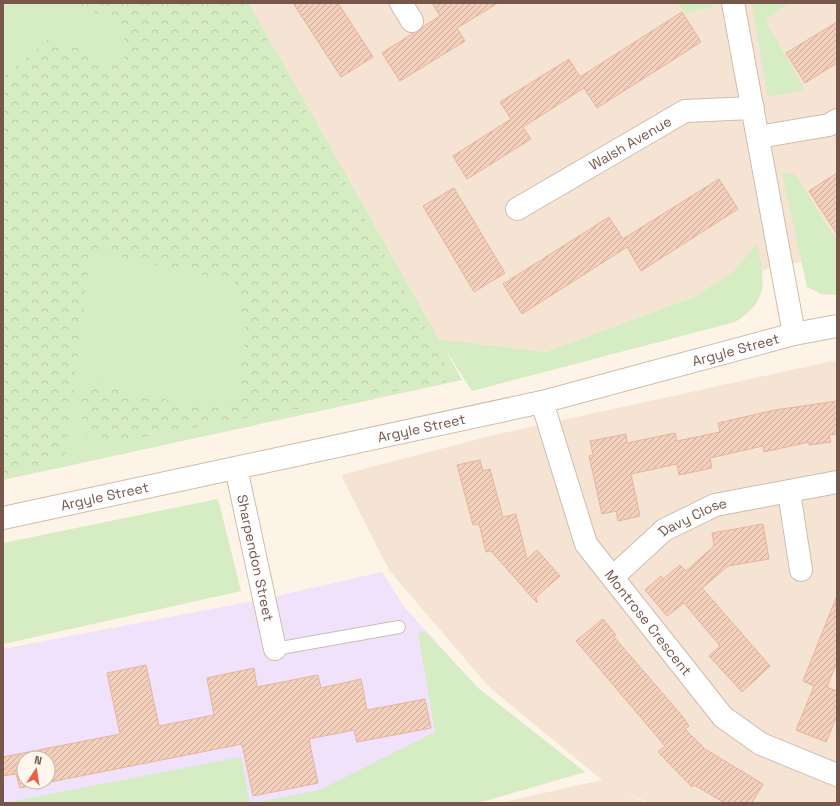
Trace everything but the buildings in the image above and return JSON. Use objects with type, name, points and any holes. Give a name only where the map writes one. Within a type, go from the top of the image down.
[{"type":"street","points":[[733,3],[794,334]]},
{"type":"street","name":"Walsh Avenue","points":[[517,208],[685,111],[753,108]]},
{"type":"street","points":[[758,137],[829,125],[837,120]]},
{"type":"street","name":"Argyle Street","points":[[3,518],[542,402],[794,334],[837,326]]},
{"type":"street","name":"Montrose Crescent","points":[[542,402],[586,544],[723,717],[762,744],[837,775]]},
{"type":"street","name":"Sharpendon Street","points":[[236,468],[275,648]]},
{"type":"street","name":"Davy Close","points":[[613,577],[664,530],[715,505],[837,482]]},
{"type":"street","points":[[789,492],[801,570]]},
{"type":"lane","points":[[275,648],[399,627]]},
{"type":"shaded area","points":[[249,3],[837,3],[837,257],[775,266],[546,352],[439,339]]},
{"type":"shaded area","points":[[837,360],[837,803],[649,803],[622,790],[646,803],[499,803],[602,780],[489,687],[389,570],[341,475],[490,436]]},
{"type":"shaded area","points":[[382,572],[405,608],[478,688],[585,772],[478,803],[3,803],[3,649],[264,599]]},
{"type":"green space","points":[[3,3],[249,3],[439,339],[546,352],[696,296],[733,272],[757,244],[763,278],[760,297],[747,314],[735,322],[472,391],[445,349],[462,380],[3,480]]},
{"type":"green space","points":[[72,3],[246,3],[454,380],[112,443],[85,435],[79,398],[92,380],[130,392],[203,407],[238,399],[246,326],[235,282],[107,254],[90,258],[65,456],[3,476],[3,77],[49,39],[77,48],[108,64],[125,63],[124,33],[108,18]]},
{"type":"green space","points":[[678,3],[713,3],[713,7],[685,13]]},
{"type":"green space","points":[[752,3],[790,3],[765,20],[805,90],[768,97]]},
{"type":"green space","points":[[782,173],[795,174],[837,241],[837,295],[821,294],[807,287]]},
{"type":"green space","points":[[218,499],[241,591],[3,644],[3,543]]},
{"type":"green space","points":[[426,632],[478,688],[585,772],[478,803],[253,803],[320,790],[435,732],[418,633]]},
{"type":"green space","points":[[241,757],[250,803],[4,803]]}]
